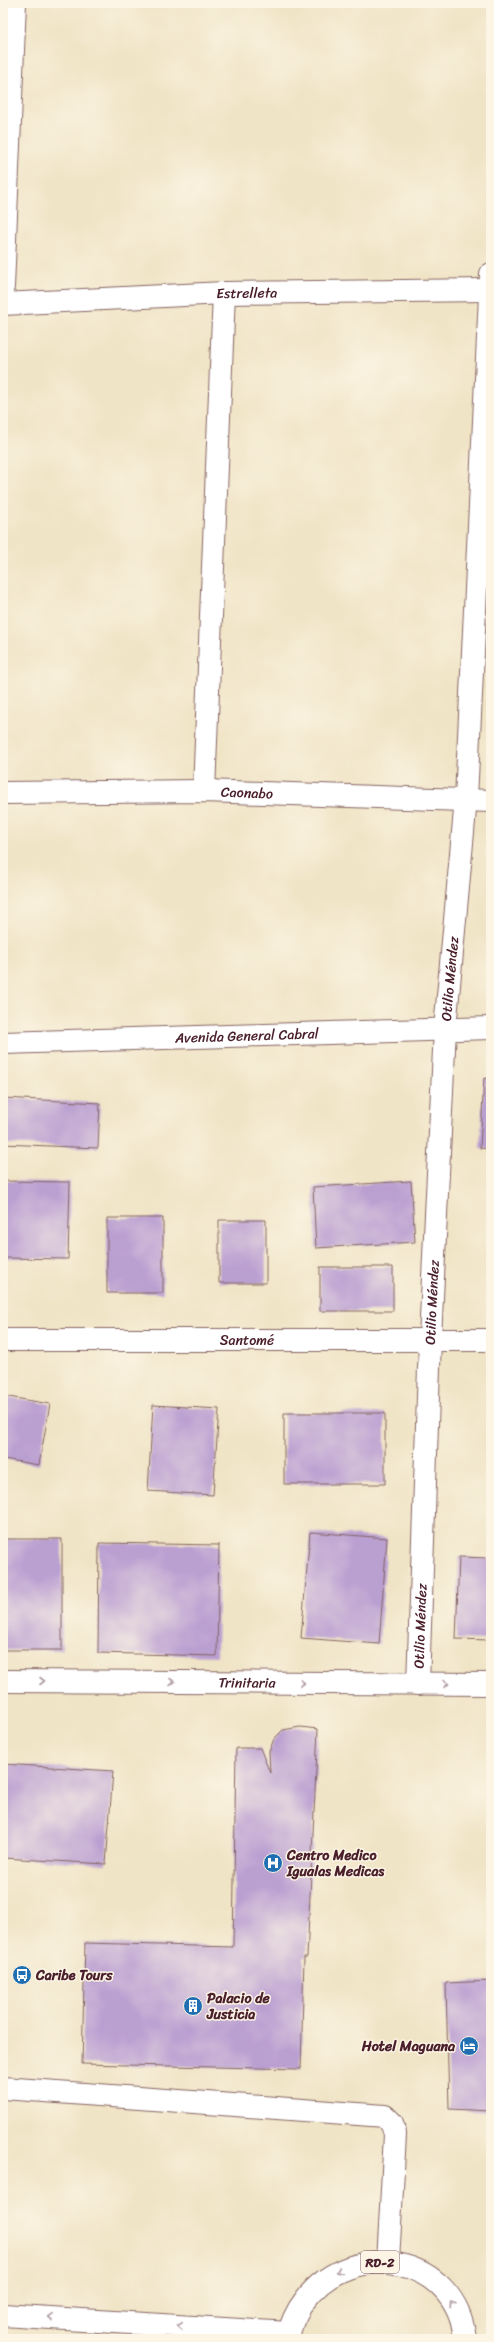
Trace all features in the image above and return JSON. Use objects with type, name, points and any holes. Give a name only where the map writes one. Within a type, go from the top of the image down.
[{"type":"street","points":[[3,287],[15,3]]},
{"type":"street","name":"Estrelleta","points":[[3,304],[490,282]]},
{"type":"street","name":"Otilio Méndez","points":[[418,1684],[430,1339],[445,1029],[466,799],[490,282]]},
{"type":"street","points":[[204,791],[224,293]]},
{"type":"street","name":"Caonabo","points":[[3,793],[204,791],[491,801]]},
{"type":"street","name":"Avenida General Cabral","points":[[3,1043],[491,1028]]},
{"type":"street","name":"Santomé","points":[[3,1340],[491,1340]]},
{"type":"street","name":"Trinitaria","points":[[3,1681],[491,1684]]},
{"type":"street","points":[[3,2088],[385,2116],[392,2123],[395,2134],[388,2262]]},
{"type":"street","name":"RD-2","points":[[3,2315],[289,2336],[298,2308],[314,2287],[336,2271],[361,2263],[388,2262],[414,2269],[436,2283],[454,2303],[464,2328],[465,2339]]},
{"type":"building","points":[[484,1078],[491,1079],[491,1149],[480,1148]]},
{"type":"building","points":[[3,1098],[100,1103],[98,1148],[3,1144]]},
{"type":"building","points":[[3,1181],[70,1182],[68,1259],[3,1258]]},
{"type":"building","points":[[411,1181],[415,1242],[316,1248],[313,1187]]},
{"type":"building","points":[[107,1218],[163,1218],[163,1293],[107,1293]]},
{"type":"building","points":[[219,1220],[266,1220],[266,1283],[219,1283]]},
{"type":"building","points":[[320,1267],[393,1267],[393,1311],[320,1311]]},
{"type":"building","points":[[3,1396],[50,1404],[39,1465],[3,1459]]},
{"type":"building","points":[[153,1405],[219,1409],[213,1495],[148,1491]]},
{"type":"building","points":[[284,1413],[385,1413],[385,1484],[284,1484]]},
{"type":"building","points":[[310,1532],[387,1538],[379,1644],[301,1638]]},
{"type":"building","points":[[3,1539],[62,1539],[62,1650],[3,1650]]},
{"type":"building","points":[[99,1543],[219,1545],[217,1656],[98,1653]]},
{"type":"building","points":[[459,1557],[491,1558],[491,1640],[456,1639]]},
{"type":"building","name":"Palacio de Justicia","points":[[300,1727],[318,1729],[307,1957],[304,1957],[301,2069],[82,2064],[85,1943],[233,1947],[236,1748],[260,1748],[270,1773],[269,1752],[274,1739],[283,1730]]},
{"type":"building","points":[[3,1764],[113,1771],[106,1864],[3,1858]]},
{"type":"building","name":"Hotel Maguana","points":[[491,1981],[491,2111],[449,2109],[446,1983]]},
{"type":"place","name":"Centro Medico Igualas Medicas","points":[[273,1863]]},
{"type":"place","name":"Caribe Tours","points":[[22,1975]]},
{"type":"place","name":"Palacio de Justicia","points":[[193,2006]]},
{"type":"place","name":"Hotel Maguana","points":[[469,2046]]}]
